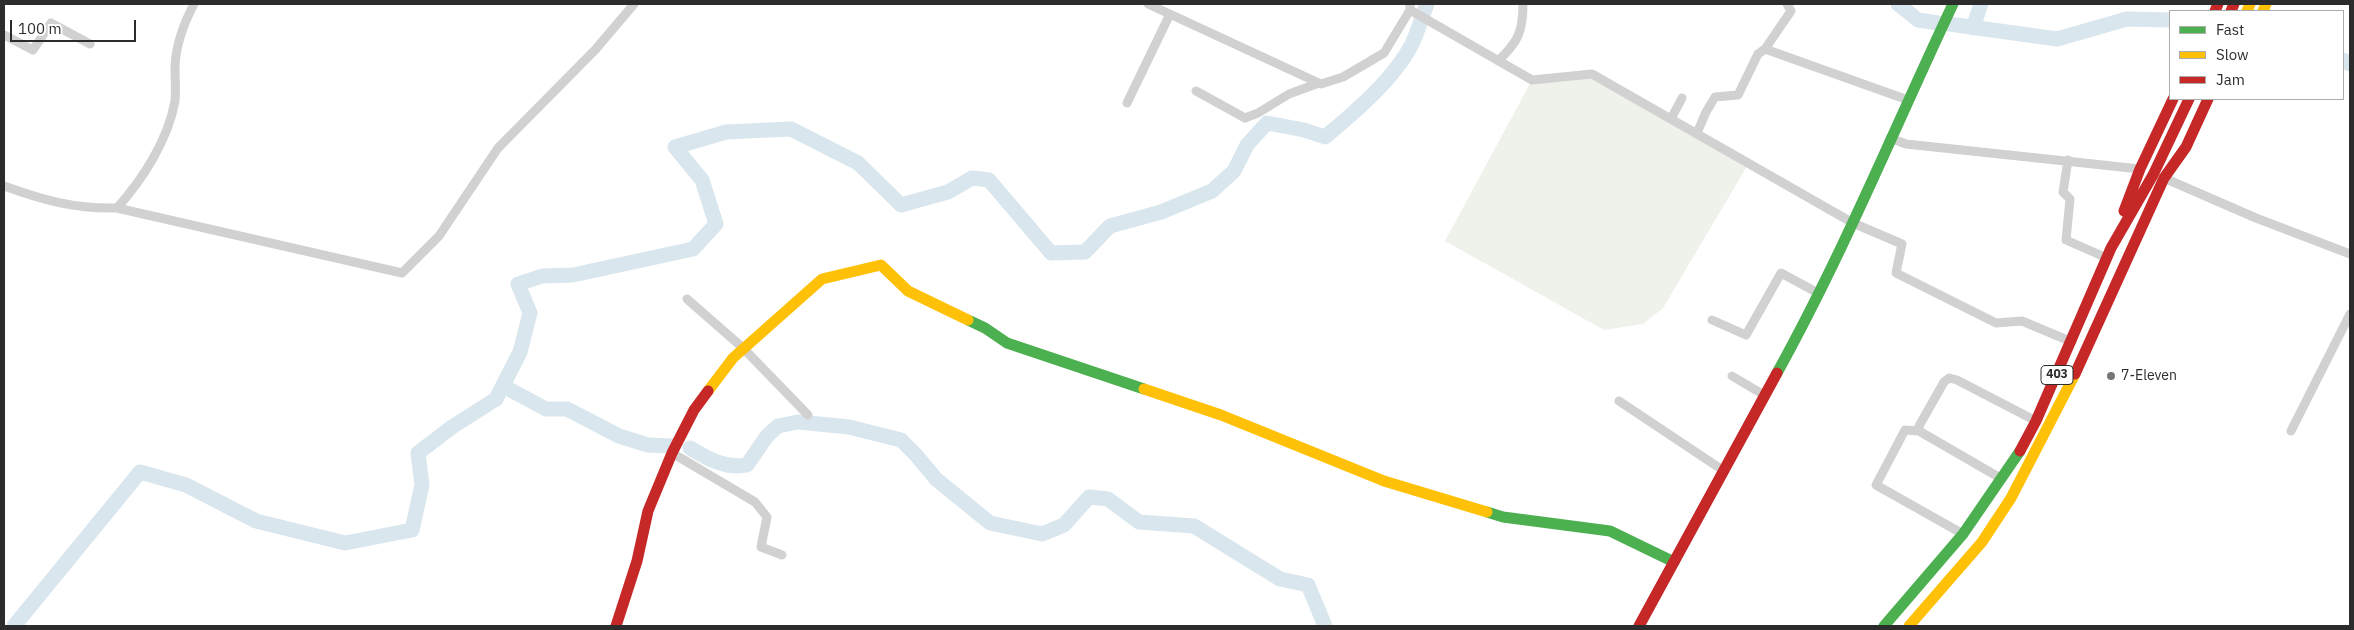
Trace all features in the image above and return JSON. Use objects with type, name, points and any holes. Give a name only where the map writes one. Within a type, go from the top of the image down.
[{"type":"main road","points":[[1639,626],[1779,370],[1853,223],[1890,138],[1953,4]]},
{"type":"main road","points":[[2109,253],[2140,169],[2173,100]]},
{"type":"main road","points":[[2109,253],[2180,100]]},
{"type":"main road","name":"403","points":[[1884,626],[1963,534],[2002,479],[2036,421],[2072,342],[2109,253],[2153,175],[2189,100]]},
{"type":"main road","name":"403","points":[[1910,626],[1982,542],[2011,498],[2084,357],[2164,178],[2188,144],[2208,100]]},
{"type":"main road","points":[[2188,144],[2212,100]]},
{"type":"main road","points":[[2188,144],[2197,137],[2219,100]]},
{"type":"main road","points":[[616,626],[637,561],[648,511],[672,452],[694,410],[742,348],[822,279],[881,265],[908,291],[985,328],[1007,343],[1222,415],[1384,482],[1503,516],[1610,531],[1674,562]]},
{"type":"street","points":[[117,208],[141,177],[161,143],[170,122],[175,99],[175,64],[178,42],[194,4]]},
{"type":"street","points":[[4,186],[47,201],[95,208],[117,208],[402,273],[439,236],[498,148],[594,50],[634,4]]},
{"type":"street","points":[[1148,4],[1319,83]]},
{"type":"street","points":[[1498,61],[1514,46],[1523,24],[1522,4]]},
{"type":"street","points":[[1697,133],[1715,97],[1738,95],[1758,54],[1765,49],[1791,11],[1787,4]]},
{"type":"street","points":[[1196,91],[1245,118],[1258,113],[1289,94],[1343,77],[1384,53],[1410,8],[1449,33],[1532,80],[1592,74],[1853,223],[1902,244],[1896,273],[1996,323],[2022,321],[2072,342]]},
{"type":"street","points":[[1127,103],[1170,14]]},
{"type":"street","points":[[4,36],[33,50],[51,24],[90,44]]},
{"type":"street","points":[[1765,49],[1908,100]]},
{"type":"street","points":[[1671,119],[1682,98]]},
{"type":"street","points":[[1890,138],[1906,144],[2140,169]]},
{"type":"street","points":[[2068,160],[2063,192],[2070,199],[2066,240],[2109,253]]},
{"type":"street","points":[[2164,178],[2350,254]]},
{"type":"street","points":[[1712,320],[1746,335],[1781,273],[1818,292]]},
{"type":"street","points":[[687,299],[742,348],[808,415]]},
{"type":"street","points":[[2291,431],[2350,314]]},
{"type":"street","points":[[1732,376],[1764,395]]},
{"type":"street","points":[[1919,431],[1919,426],[1944,382],[1949,378],[1958,380],[2036,421]]},
{"type":"street","points":[[1619,401],[1724,472]]},
{"type":"street","points":[[1963,534],[1876,485],[1905,430],[1919,431],[2002,479]]},
{"type":"street","points":[[672,452],[755,502],[767,517],[761,547],[782,555]]},
{"type":"shaded area","points":[[1592,74],[1749,163],[1663,308],[1643,324],[1604,330],[1445,241],[1532,80]]},
{"type":"waterway","points":[[14,626],[140,472],[186,485],[256,521],[345,543],[412,530],[422,485],[418,453],[452,427],[496,399],[520,352],[530,313],[518,284],[542,276],[573,275],[693,249],[716,224],[702,180],[675,147],[726,132],[791,129],[858,163],[901,205],[948,192],[972,178],[989,180],[1051,253],[1085,252],[1110,226],[1161,212],[1212,191],[1234,171],[1247,145],[1267,123],[1304,130],[1325,137],[1361,106],[1395,70],[1412,44],[1427,4]]},
{"type":"waterway","points":[[1898,4],[1918,20],[1938,23]]},
{"type":"waterway","points":[[1973,28],[1981,4]]},
{"type":"waterway","points":[[1949,24],[2057,39],[2127,19],[2169,20]]},
{"type":"waterway","points":[[2344,61],[2350,64]]},
{"type":"waterway","points":[[503,386],[546,409],[567,409],[619,436],[648,445],[673,446]]},
{"type":"waterway","points":[[690,448],[724,464],[732,466],[747,465],[767,436],[778,426],[798,422],[849,427],[901,440],[936,479],[990,523],[1042,534],[1064,525],[1089,497],[1108,499],[1139,522],[1194,526],[1280,579],[1308,585],[1325,626]]},
{"type":"traffic: fast","points":[[1777,373],[1846,236],[1953,4]]},
{"type":"traffic: fast","points":[[968,320],[985,328],[1007,343],[1144,389]]},
{"type":"traffic: fast","points":[[1884,626],[1963,534],[2020,451]]},
{"type":"traffic: fast","points":[[1487,512],[1503,517],[1610,531],[1674,562]]},
{"type":"traffic: slow","points":[[2247,10],[2250,4]]},
{"type":"traffic: slow","points":[[2263,10],[2266,4]]},
{"type":"traffic: slow","points":[[708,391],[733,358],[822,279],[881,265],[908,291],[968,320]]},
{"type":"traffic: slow","points":[[1909,626],[1982,542],[2011,498],[2075,374]]},
{"type":"traffic: slow","points":[[1144,389],[1221,415],[1384,481],[1487,512]]},
{"type":"traffic: jam","points":[[2215,10],[2218,4]]},
{"type":"traffic: jam","points":[[2231,10],[2234,4]]},
{"type":"traffic: jam","points":[[2124,211],[2140,169],[2173,100]]},
{"type":"traffic: jam","points":[[2020,451],[2036,421],[2111,248],[2153,175],[2189,100]]},
{"type":"traffic: jam","points":[[2075,374],[2164,178],[2186,147],[2208,100]]},
{"type":"traffic: jam","points":[[1639,626],[1777,373]]},
{"type":"traffic: jam","points":[[616,626],[637,561],[648,511],[672,453],[694,410],[708,391]]},
{"type":"place","name":"7-Eleven","points":[[2111,376]]}]
